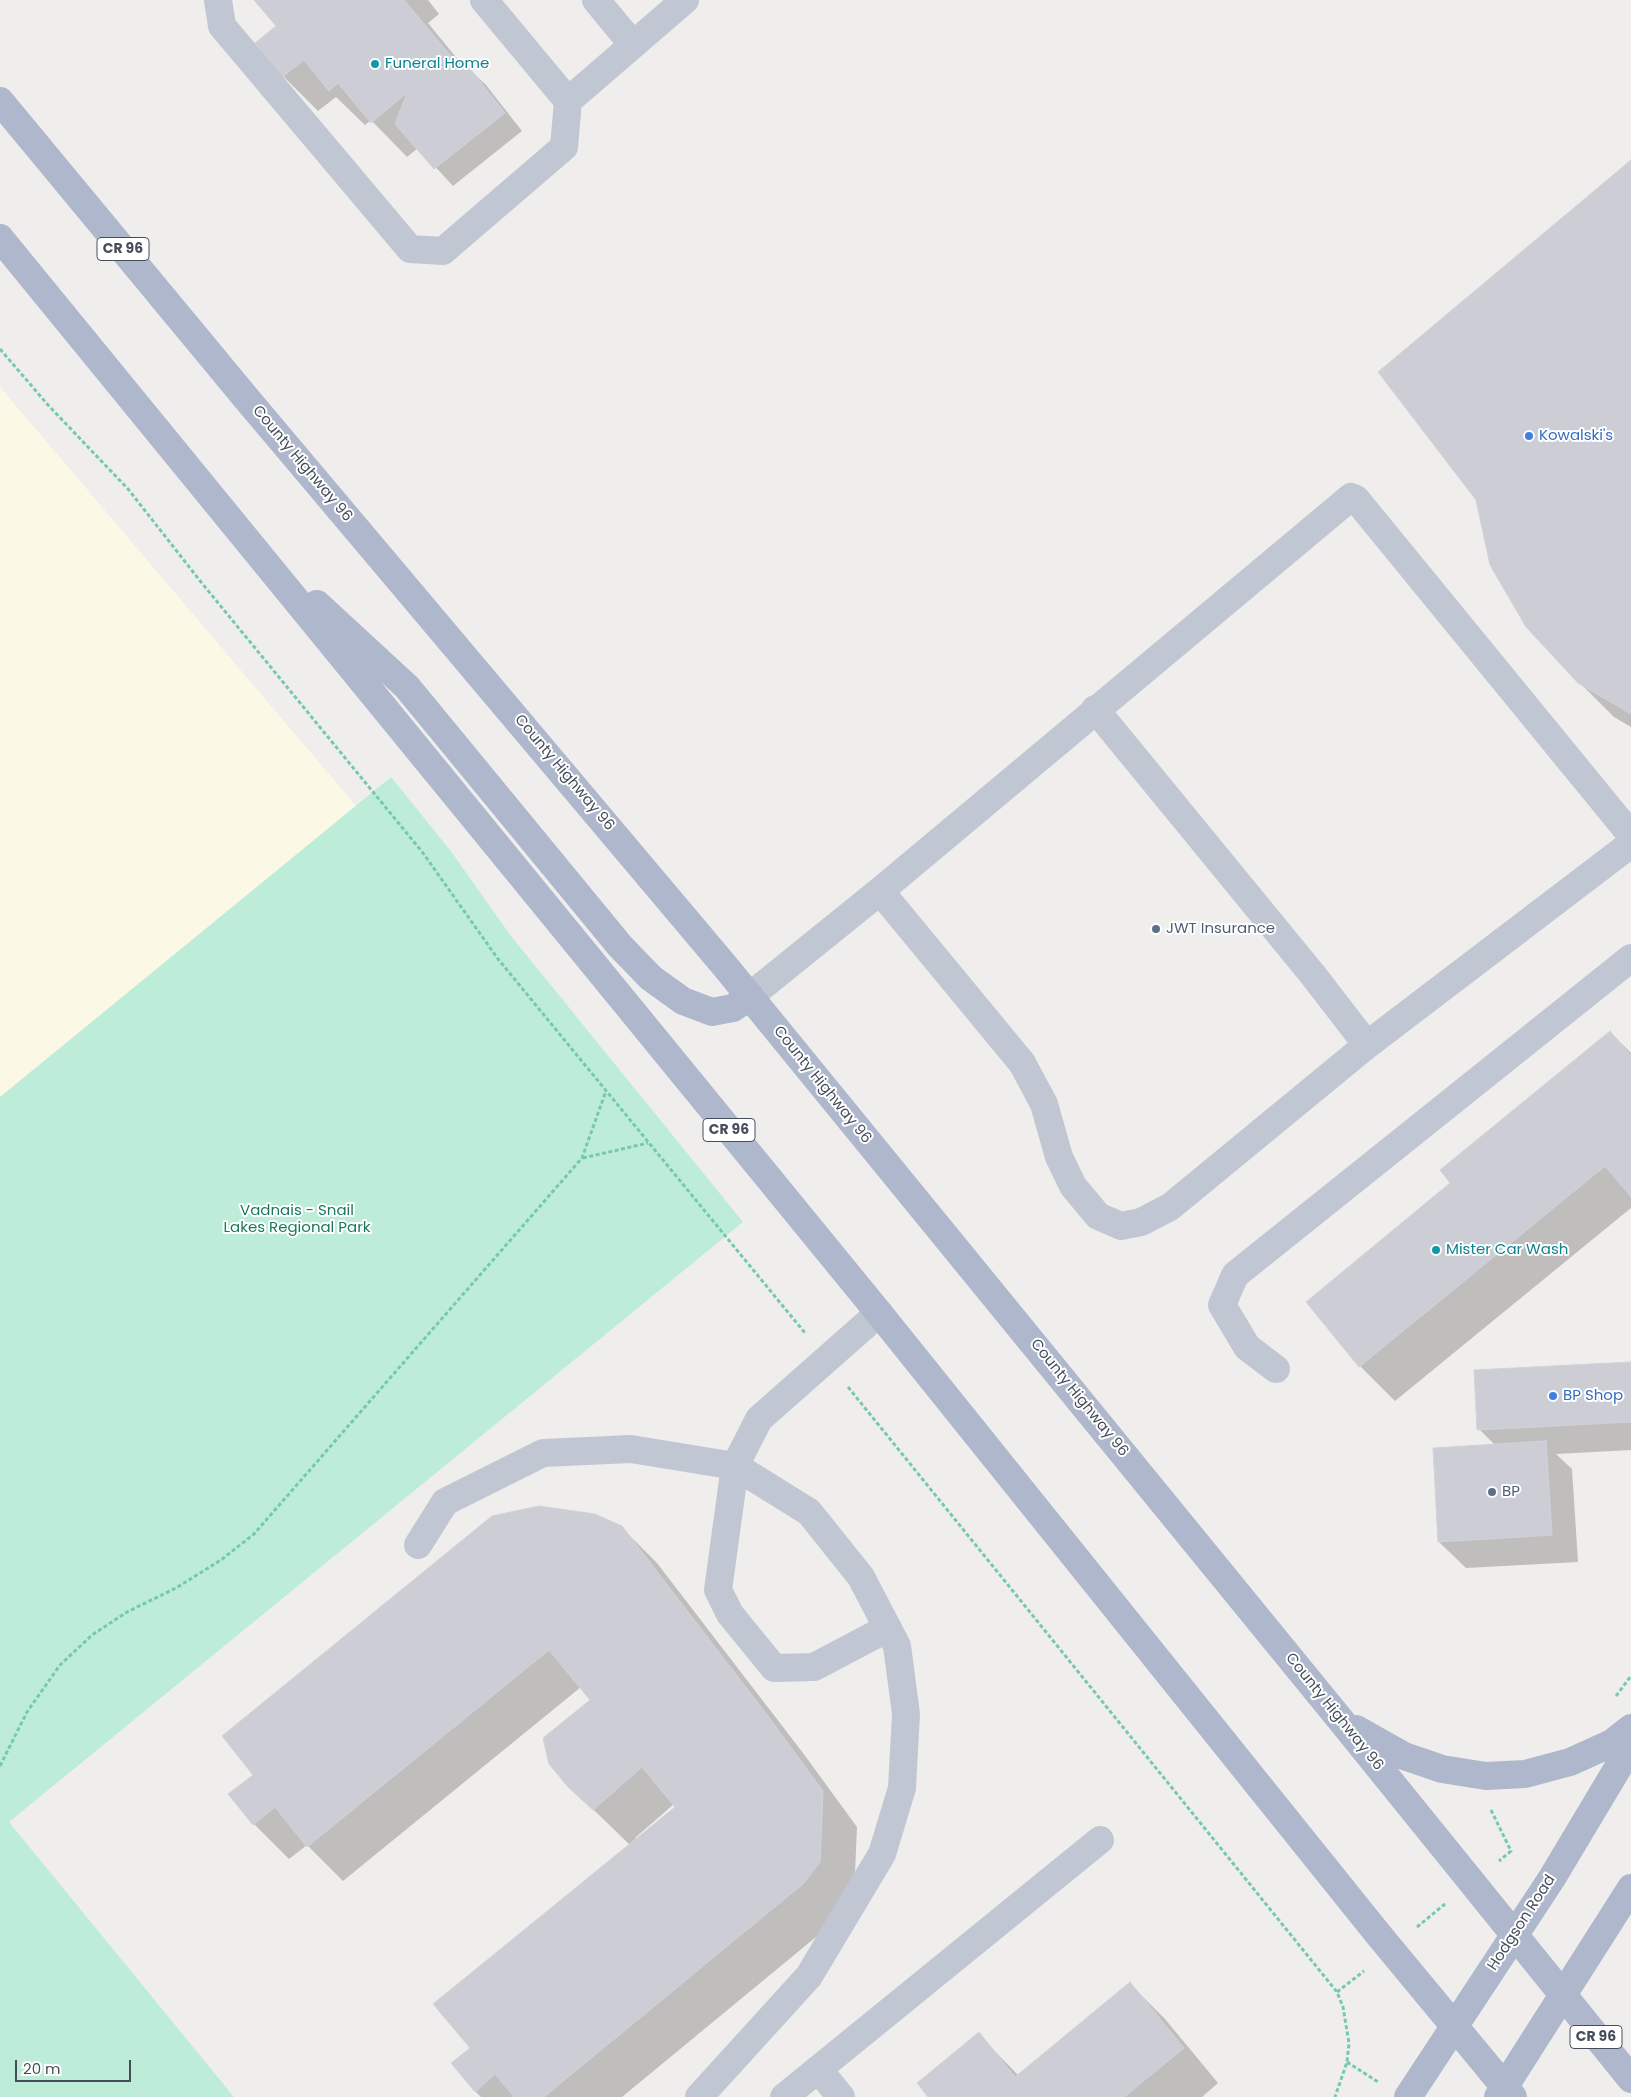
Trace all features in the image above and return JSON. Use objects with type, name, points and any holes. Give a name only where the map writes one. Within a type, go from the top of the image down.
[{"type":"main road","name":"County Highway 96","points":[[0,101],[240,390],[456,644],[750,996],[1631,2079]]},
{"type":"main road","name":"CR 96","points":[[0,238],[879,1313],[1453,2026],[1505,2094]]},
{"type":"main road","points":[[244,537],[408,687],[614,938],[651,978],[683,1001],[712,1012],[733,1008],[750,996]]},
{"type":"main road","points":[[1339,1718],[1373,1740],[1404,1756],[1442,1769],[1486,1776],[1525,1774],[1570,1762],[1612,1743],[1631,1728]]},
{"type":"main road","name":"Hodgson Road","points":[[1408,2097],[1552,1878],[1631,1746]]},
{"type":"main road","points":[[1505,2094],[1562,1995],[1631,1888]]},
{"type":"lane","points":[[218,0],[222,26],[410,249],[443,251],[564,147],[568,101],[685,0]]},
{"type":"lane","points":[[484,0],[568,101]]},
{"type":"lane","points":[[596,0],[633,45]]},
{"type":"lane","points":[[750,996],[880,891],[1351,497],[1356,499],[1631,835]]},
{"type":"lane","points":[[1096,709],[1307,968],[1367,1045]]},
{"type":"lane","points":[[880,891],[1022,1063],[1044,1104],[1058,1157],[1073,1186],[1098,1216],[1121,1226],[1141,1222],[1170,1207],[1367,1045],[1631,844]]},
{"type":"lane","points":[[1276,1368],[1247,1348],[1222,1305],[1235,1275],[1631,958]]},
{"type":"lane","points":[[879,1313],[759,1419],[735,1466],[718,1590],[730,1614],[774,1668],[814,1667],[888,1628]]},
{"type":"lane","points":[[418,1545],[445,1502],[543,1453],[631,1449],[735,1466],[809,1512],[861,1576],[898,1646],[906,1714],[902,1788],[882,1854],[810,1976],[699,2097]]},
{"type":"lane","points":[[784,2097],[1100,1840]]},
{"type":"lane","points":[[818,2069],[841,2097]]},
{"type":"path","points":[[0,349],[48,405],[128,489],[201,582],[423,853],[498,959],[825,1359],[1337,1992],[1343,2007],[1349,2043],[1347,2062],[1335,2097]]},
{"type":"path","points":[[0,1766],[27,1712],[60,1665],[92,1636],[128,1612],[176,1588],[221,1560],[254,1534],[582,1158],[606,1090]]},
{"type":"path","points":[[582,1158],[648,1143]]},
{"type":"path","points":[[1610,1700],[1631,1676]]},
{"type":"path","points":[[1337,1992],[1511,1851],[1491,1809]]},
{"type":"path","points":[[1347,2062],[1379,2082]]},
{"type":"shaded area","points":[[0,387],[356,806],[0,1097]]},
{"type":"green space","name":"Vadnais - Snail Lakes Regional Park","points":[[391,777],[450,850],[511,936],[743,1222],[9,1822],[234,2097],[0,2097],[0,1097]]},
{"type":"building","name":"Funeral Home","points":[[254,0],[404,0],[451,56],[371,123],[338,83],[329,91],[304,60],[282,77],[255,43],[276,26]]},
{"type":"building","points":[[468,66],[505,113],[434,169],[395,124],[407,93],[438,67]]},
{"type":"building","name":"Kowalski's","points":[[1631,160],[1631,714],[1578,683],[1526,627],[1490,565],[1476,500],[1378,372]]},
{"type":"building","name":"Mister Car Wash","points":[[1610,1031],[1631,1056],[1631,1197],[1605,1166],[1359,1367],[1306,1302],[1450,1183],[1440,1170]]},
{"type":"building","name":"BP Shop","points":[[1631,1362],[1631,1422],[1477,1430],[1474,1370]]},
{"type":"building","name":"BP","points":[[1546,1441],[1552,1535],[1438,1542],[1433,1448]]},
{"type":"building","points":[[539,1506],[595,1514],[622,1526],[768,1716],[823,1791],[820,1862],[804,1883],[544,2097],[514,2097],[495,2074],[475,2092],[451,2063],[470,2048],[433,2004],[675,1807],[642,1767],[593,1810],[568,1787],[549,1764],[543,1738],[590,1700],[549,1650],[307,1847],[275,1807],[253,1825],[228,1794],[253,1775],[222,1736],[492,1516]]},
{"type":"building","points":[[1130,1982],[1184,2048],[1124,2097],[928,2097],[917,2083],[979,2032],[1015,2077]]},
{"type":"place","name":"Funeral Home","points":[[375,64]]},
{"type":"place","name":"Kowalski's","points":[[1529,436]]},
{"type":"place","name":"JWT Insurance","points":[[1156,929]]},
{"type":"place","name":"Mister Car Wash","points":[[1436,1250]]},
{"type":"place","name":"BP Shop","points":[[1553,1396]]},
{"type":"place","name":"BP","points":[[1492,1492]]}]
